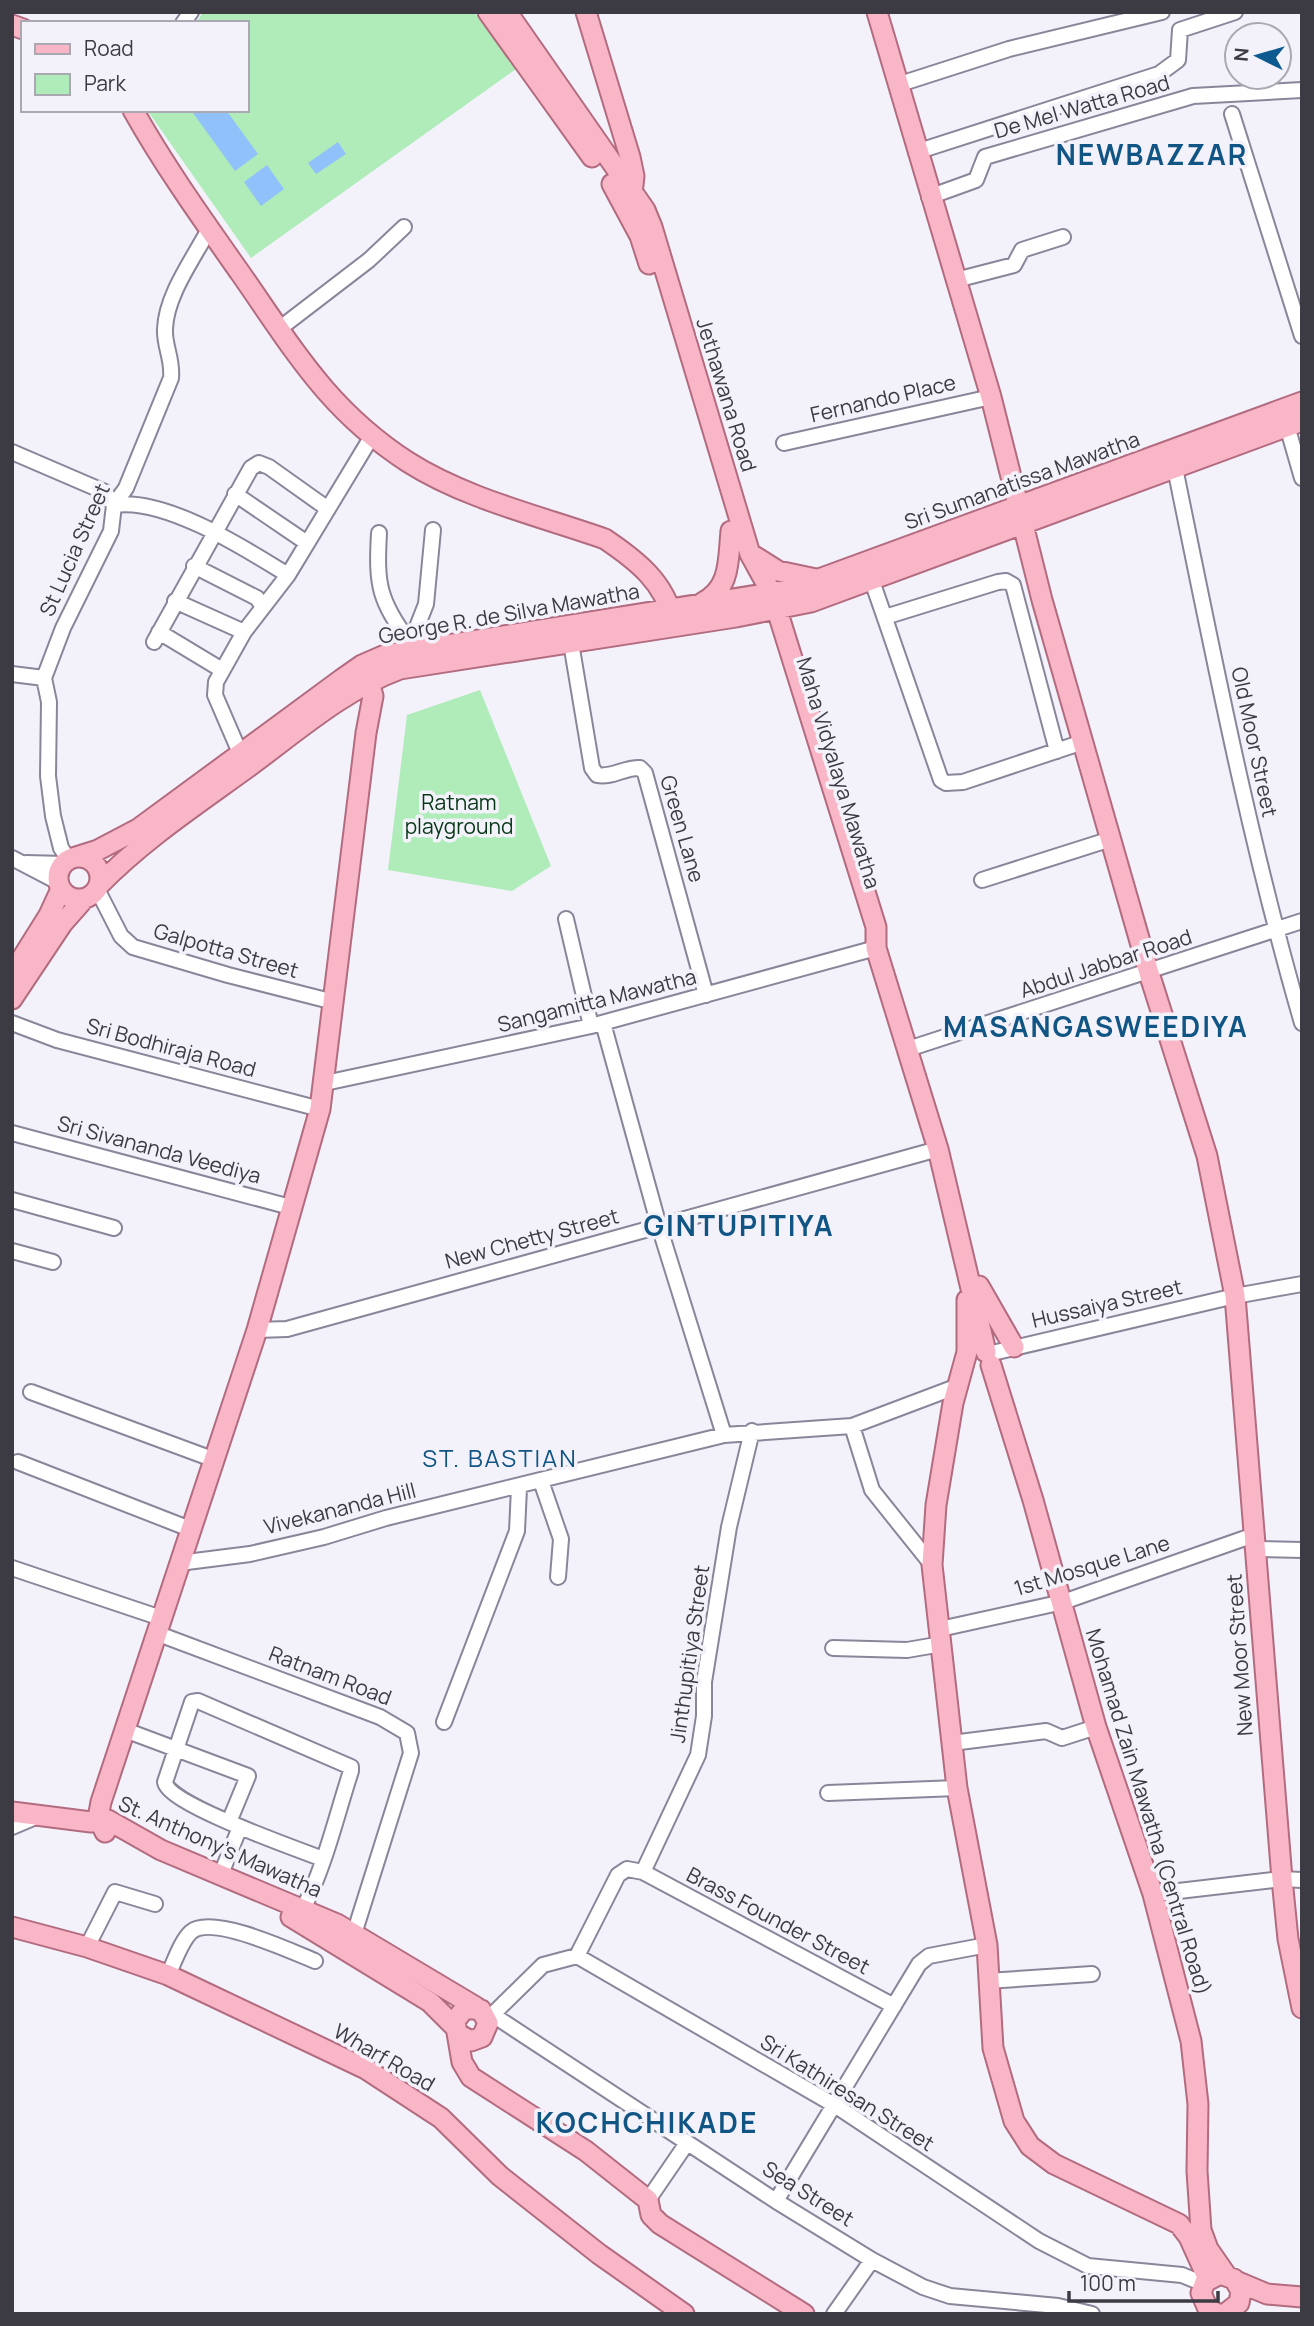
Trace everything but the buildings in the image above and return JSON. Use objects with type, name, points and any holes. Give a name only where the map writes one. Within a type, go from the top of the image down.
[{"type":"main road","points":[[488,12],[627,198]]},
{"type":"main road","points":[[507,12],[627,198]]},
{"type":"main road","points":[[586,12],[630,157],[634,176],[627,198]]},
{"type":"main road","name":"New Moor Street","points":[[877,12],[929,197],[990,397],[1019,515],[1149,973],[1207,1156],[1235,1296],[1282,1879],[1288,1939],[1302,2008]]},
{"type":"main road","points":[[134,112],[209,229],[321,389],[372,436],[440,480],[605,539],[629,555],[660,585],[672,618]]},
{"type":"main road","name":"Jethawana Road","points":[[627,198],[732,531],[767,603]]},
{"type":"main road","name":"Jethawana Road","points":[[627,198],[645,210],[652,227],[767,603]]},
{"type":"main road","points":[[767,603],[873,581],[1019,515],[1175,468],[1294,414]]},
{"type":"main road","name":"Sri Sumanatissa Mawatha","points":[[767,603],[822,579],[1019,515],[1294,414]]},
{"type":"main road","points":[[694,606],[718,593],[724,583],[732,531]]},
{"type":"main road","points":[[750,554],[778,572],[822,579]]},
{"type":"main road","name":"George R. de Silva Mawatha","points":[[65,870],[138,829],[240,753],[409,647],[672,618],[767,603]]},
{"type":"main road","name":"George R. de Silva Mawatha","points":[[367,674],[571,643],[672,618],[694,606],[767,603]]},
{"type":"main road","name":"Maha Vidyalaya Mawatha","points":[[767,603],[863,933],[876,946],[938,1149],[966,1264],[975,1364]]},
{"type":"main road","points":[[12,1812],[103,1824],[106,1787],[257,1330],[294,1208],[320,1109],[366,733],[373,696],[367,674]]},
{"type":"main road","points":[[347,686],[366,733]]},
{"type":"main road","name":"George R. de Silva Mawatha","points":[[12,999],[62,924],[93,891],[149,841],[347,686]]},
{"type":"main road","points":[[12,975],[49,915],[65,870],[83,857],[95,865],[93,891],[71,898],[65,870]]},
{"type":"main road","points":[[966,1264],[1014,1347]]},
{"type":"main road","points":[[975,1364],[936,1505],[932,1565],[957,1788],[987,1945],[993,2048],[1014,2121],[1030,2146],[1054,2164],[1165,2217],[1184,2229],[1218,2280],[1241,2291],[1239,2303],[1213,2313],[1202,2299],[1218,2280]]},
{"type":"main road","name":"Mohamad Zain Mawatha (Central Road)","points":[[975,1364],[1062,1602],[1096,1727],[1153,1894],[1191,2041],[1198,2104],[1198,2203],[1201,2230],[1218,2280]]},
{"type":"main road","name":"St. Anthony's Mawatha","points":[[103,1824],[303,1909],[354,1934],[486,2014]]},
{"type":"main road","name":"St. Anthony's Mawatha","points":[[103,1824],[196,1878],[298,1920],[430,2002],[460,2034]]},
{"type":"main road","name":"Wharf Road","points":[[12,1927],[87,1947],[168,1975],[366,2069],[440,2118],[500,2176],[588,2245],[684,2314]]},
{"type":"main road","points":[[460,2034],[482,2037],[488,2027],[486,2014],[460,2011],[460,2034],[467,2057],[480,2082],[586,2151],[648,2200],[651,2215],[660,2224],[804,2314]]},
{"type":"main road","points":[[1165,2217],[1188,2215],[1198,2203]]},
{"type":"main road","points":[[1218,2280],[1267,2294],[1302,2297]]},
{"type":"street","points":[[897,85],[1009,49],[1162,12]]},
{"type":"street","points":[[916,152],[1158,74],[1178,61],[1180,30],[1235,12]]},
{"type":"street","name":"De Mel Watta Road","points":[[929,197],[976,180],[985,157],[1193,96],[1302,90]]},
{"type":"street","points":[[1232,114],[1302,336]]},
{"type":"street","points":[[279,329],[369,260],[404,227]]},
{"type":"street","name":"St Lucia Street","points":[[65,870],[53,816],[48,776],[49,702],[44,678],[63,628],[111,531],[114,505],[126,488],[171,378],[172,361],[165,330],[169,306],[209,229]]},
{"type":"street","points":[[956,280],[1014,265],[1022,250],[1063,237]]},
{"type":"street","name":"Fernando Place","points":[[784,443],[990,397]]},
{"type":"street","points":[[1294,414],[1302,478]]},
{"type":"street","points":[[240,753],[215,695],[222,670],[244,632],[288,575],[372,436]]},
{"type":"street","points":[[12,452],[105,492],[114,505],[132,502],[214,530],[288,575]]},
{"type":"street","points":[[222,670],[156,637],[251,468],[259,463],[269,467],[328,509]]},
{"type":"street","name":"Old Moor Street","points":[[1175,468],[1233,748],[1275,932],[1302,1023]]},
{"type":"street","points":[[235,494],[307,543]]},
{"type":"street","points":[[409,647],[428,595],[433,530]]},
{"type":"street","points":[[379,533],[378,587],[387,611],[409,647]]},
{"type":"street","points":[[194,566],[257,598],[263,607]]},
{"type":"street","points":[[873,581],[941,780],[946,783],[963,782],[1083,742]]},
{"type":"street","points":[[885,617],[998,582],[1006,581],[1013,585],[1057,751]]},
{"type":"street","points":[[175,601],[244,632]]},
{"type":"street","name":"Green Lane","points":[[571,643],[592,768],[602,777],[634,768],[645,773],[706,995]]},
{"type":"street","points":[[12,674],[44,678]]},
{"type":"street","points":[[982,880],[1111,839]]},
{"type":"street","points":[[18,861],[65,870]]},
{"type":"street","name":"Galpotta Street","points":[[93,891],[121,936],[133,947],[334,1002]]},
{"type":"street","points":[[566,919],[723,1435]]},
{"type":"street","name":"Abdul Jabbar Road","points":[[908,1049],[1302,922]]},
{"type":"street","name":"Sangamitta Mawatha","points":[[325,1083],[597,1025],[876,946]]},
{"type":"street","name":"Sri Bodhiraja Road","points":[[12,1023],[57,1040],[320,1109]]},
{"type":"street","name":"Sri Sivananda Veediya","points":[[12,1133],[294,1208]]},
{"type":"street","name":"New Chetty Street","points":[[257,1330],[287,1329],[938,1149]]},
{"type":"street","points":[[12,1200],[114,1228]]},
{"type":"street","points":[[12,1251],[53,1262]]},
{"type":"street","name":"Hussaiya Street","points":[[975,1364],[1014,1347],[1235,1296],[1302,1284]]},
{"type":"street","name":"Vivekananda Hill","points":[[179,1563],[250,1554],[723,1435],[852,1426],[975,1364]]},
{"type":"street","points":[[31,1392],[215,1460]]},
{"type":"street","points":[[852,1426],[872,1490],[932,1565]]},
{"type":"street","name":"Jinthupitiya Street","points":[[643,1872],[698,1755],[704,1682],[729,1527],[752,1431]]},
{"type":"street","points":[[18,1462],[190,1529]]},
{"type":"street","points":[[541,1481],[561,1539],[558,1577]]},
{"type":"street","points":[[444,1721],[517,1531],[519,1488]]},
{"type":"street","points":[[1254,1542],[1302,1550]]},
{"type":"street","name":"1st Mosque Lane","points":[[833,1648],[907,1650],[941,1637],[1254,1542]]},
{"type":"street","points":[[12,1568],[158,1625]]},
{"type":"street","name":"Ratnam Road","points":[[158,1625],[380,1717],[407,1732],[411,1753],[354,1934]]},
{"type":"street","points":[[303,1909],[323,1859],[351,1771],[349,1764],[198,1701],[192,1702],[165,1786],[195,1807],[323,1859]]},
{"type":"street","points":[[952,1743],[1046,1731],[1062,1738],[1096,1727]]},
{"type":"street","points":[[125,1730],[177,1747],[248,1776],[221,1874]]},
{"type":"street","points":[[828,1793],[957,1788]]},
{"type":"street","points":[[12,1827],[38,1816]]},
{"type":"street","points":[[486,2014],[543,1965],[577,1956],[618,1875],[627,1869],[643,1872]]},
{"type":"street","name":"Brass Founder Street","points":[[643,1872],[894,2006]]},
{"type":"street","points":[[1153,1894],[1282,1879],[1302,1880]]},
{"type":"street","points":[[87,1947],[115,1892],[155,1904]]},
{"type":"street","points":[[168,1975],[191,1932],[202,1928],[232,1930],[315,1961]]},
{"type":"street","points":[[776,2201],[925,1959],[987,1945]]},
{"type":"street","name":"Sri Kathiresan Street","points":[[577,1956],[836,2106],[1039,2241],[1088,2266],[1218,2280]]},
{"type":"street","points":[[987,1981],[1091,1973]]},
{"type":"street","name":"Sea Street","points":[[486,2014],[776,2201],[872,2260],[923,2287],[950,2296],[1025,2302],[1092,2314]]},
{"type":"street","points":[[648,2200],[687,2143]]},
{"type":"street","points":[[834,2314],[872,2260]]},
{"type":"green space","points":[[203,12],[474,12],[516,69],[251,258],[148,112],[248,112],[248,21],[197,21]]},
{"type":"green space","name":"Ratnam playground","points":[[480,690],[551,866],[512,891],[388,870],[407,715]]},
{"type":"water","points":[[227,112],[258,154],[235,171],[193,113]]},
{"type":"water","points":[[338,142],[346,154],[316,174],[308,163]]},
{"type":"water","points":[[267,165],[284,189],[261,206],[244,182]]},
{"type":"district","name":"NEWBAZZAR","points":[[1152,155]]},
{"type":"district","name":"MASANGASWEEDIYA","points":[[1096,1027]]},
{"type":"district","name":"GINTUPITIYA","points":[[739,1226]]},
{"type":"district","name":"ST. BASTIAN","points":[[500,1459]]},
{"type":"district","name":"KOCHCHIKADE","points":[[647,2123]]}]
